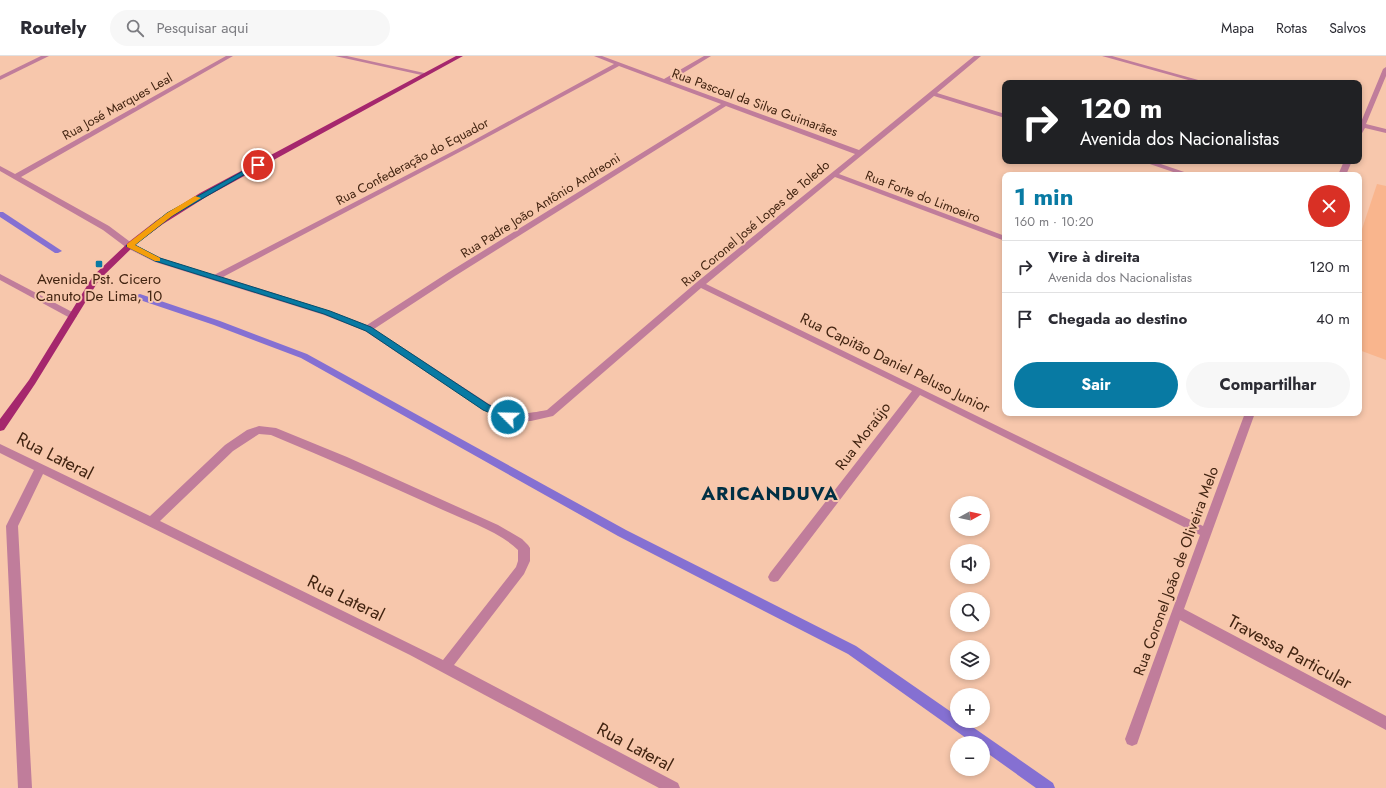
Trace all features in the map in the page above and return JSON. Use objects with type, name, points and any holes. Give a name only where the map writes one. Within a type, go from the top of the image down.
[{"type":"main road","points":[[0,427],[32,382],[96,278],[106,266],[130,246],[176,210],[460,56]]},
{"type":"street","points":[[0,78],[46,56]]},
{"type":"street","name":"Rua José Marques Leal","points":[[15,177],[230,56]]},
{"type":"street","points":[[338,56],[426,74]]},
{"type":"street","name":"Rua Pascoal da Silva Guimarães","points":[[598,56],[859,153]]},
{"type":"street","points":[[665,81],[708,56]]},
{"type":"street","name":"Rua Coronel José Lopes de Toledo","points":[[368,329],[486,407],[508,417],[531,417],[550,413],[700,284],[978,56]]},
{"type":"street","points":[[1105,56],[1195,80]]},
{"type":"street","name":"Rua Confederação do Equador","points":[[215,278],[469,145],[619,64]]},
{"type":"street","points":[[1362,122],[1386,69]]},
{"type":"street","points":[[932,93],[1002,115]]},
{"type":"street","name":"Rua Padre João Antônio Andreoni","points":[[368,329],[452,274],[725,104]]},
{"type":"street","points":[[1362,124],[1386,131]]},
{"type":"street","points":[[1155,164],[1180,172]]},
{"type":"street","points":[[0,168],[106,228],[130,246],[158,260],[327,312],[368,329]]},
{"type":"street","name":"Rua Forte do Limoeiro","points":[[833,174],[1002,238]]},
{"type":"street","points":[[0,277],[73,316]]},
{"type":"street","name":"Rua Capitão Daniel Peluso Junior","points":[[700,284],[1206,533]]},
{"type":"street","name":"Rua Moraújo","points":[[774,577],[918,390]]},
{"type":"street","name":"Rua Coronel João de Oliveira Melo","points":[[1132,739],[1249,416]]},
{"type":"street","points":[[151,523],[229,448],[251,433],[265,430],[272,431],[343,460],[494,528],[518,542],[524,548],[524,561],[520,570],[445,667]]},
{"type":"street","name":"Rua Lateral","points":[[0,448],[445,667],[673,788]]},
{"type":"street","points":[[25,788],[12,526],[40,469]]},
{"type":"street","name":"Travessa Particular","points":[[1177,612],[1386,723]]},
{"type":"shaded area","points":[[1377,184],[1386,186],[1386,360],[1362,351],[1362,229]]},
{"type":"waterway","points":[[0,214],[58,251]]},
{"type":"waterway","points":[[140,297],[217,323],[304,356],[622,533],[852,650],[1048,788]]},
{"type":"slow traffic","points":[[158,260],[130,246],[169,214],[197,198]]},
{"type":"place","name":"Avenida Pst. Cicero Canuto De Lima, 10","points":[[99,264]]},
{"type":"district","name":"ARICANDUVA","points":[[770,493]]},
{"type":"route","points":[[258,165],[169,214],[130,246],[158,260],[327,312],[368,329],[486,407],[508,417]]}]
